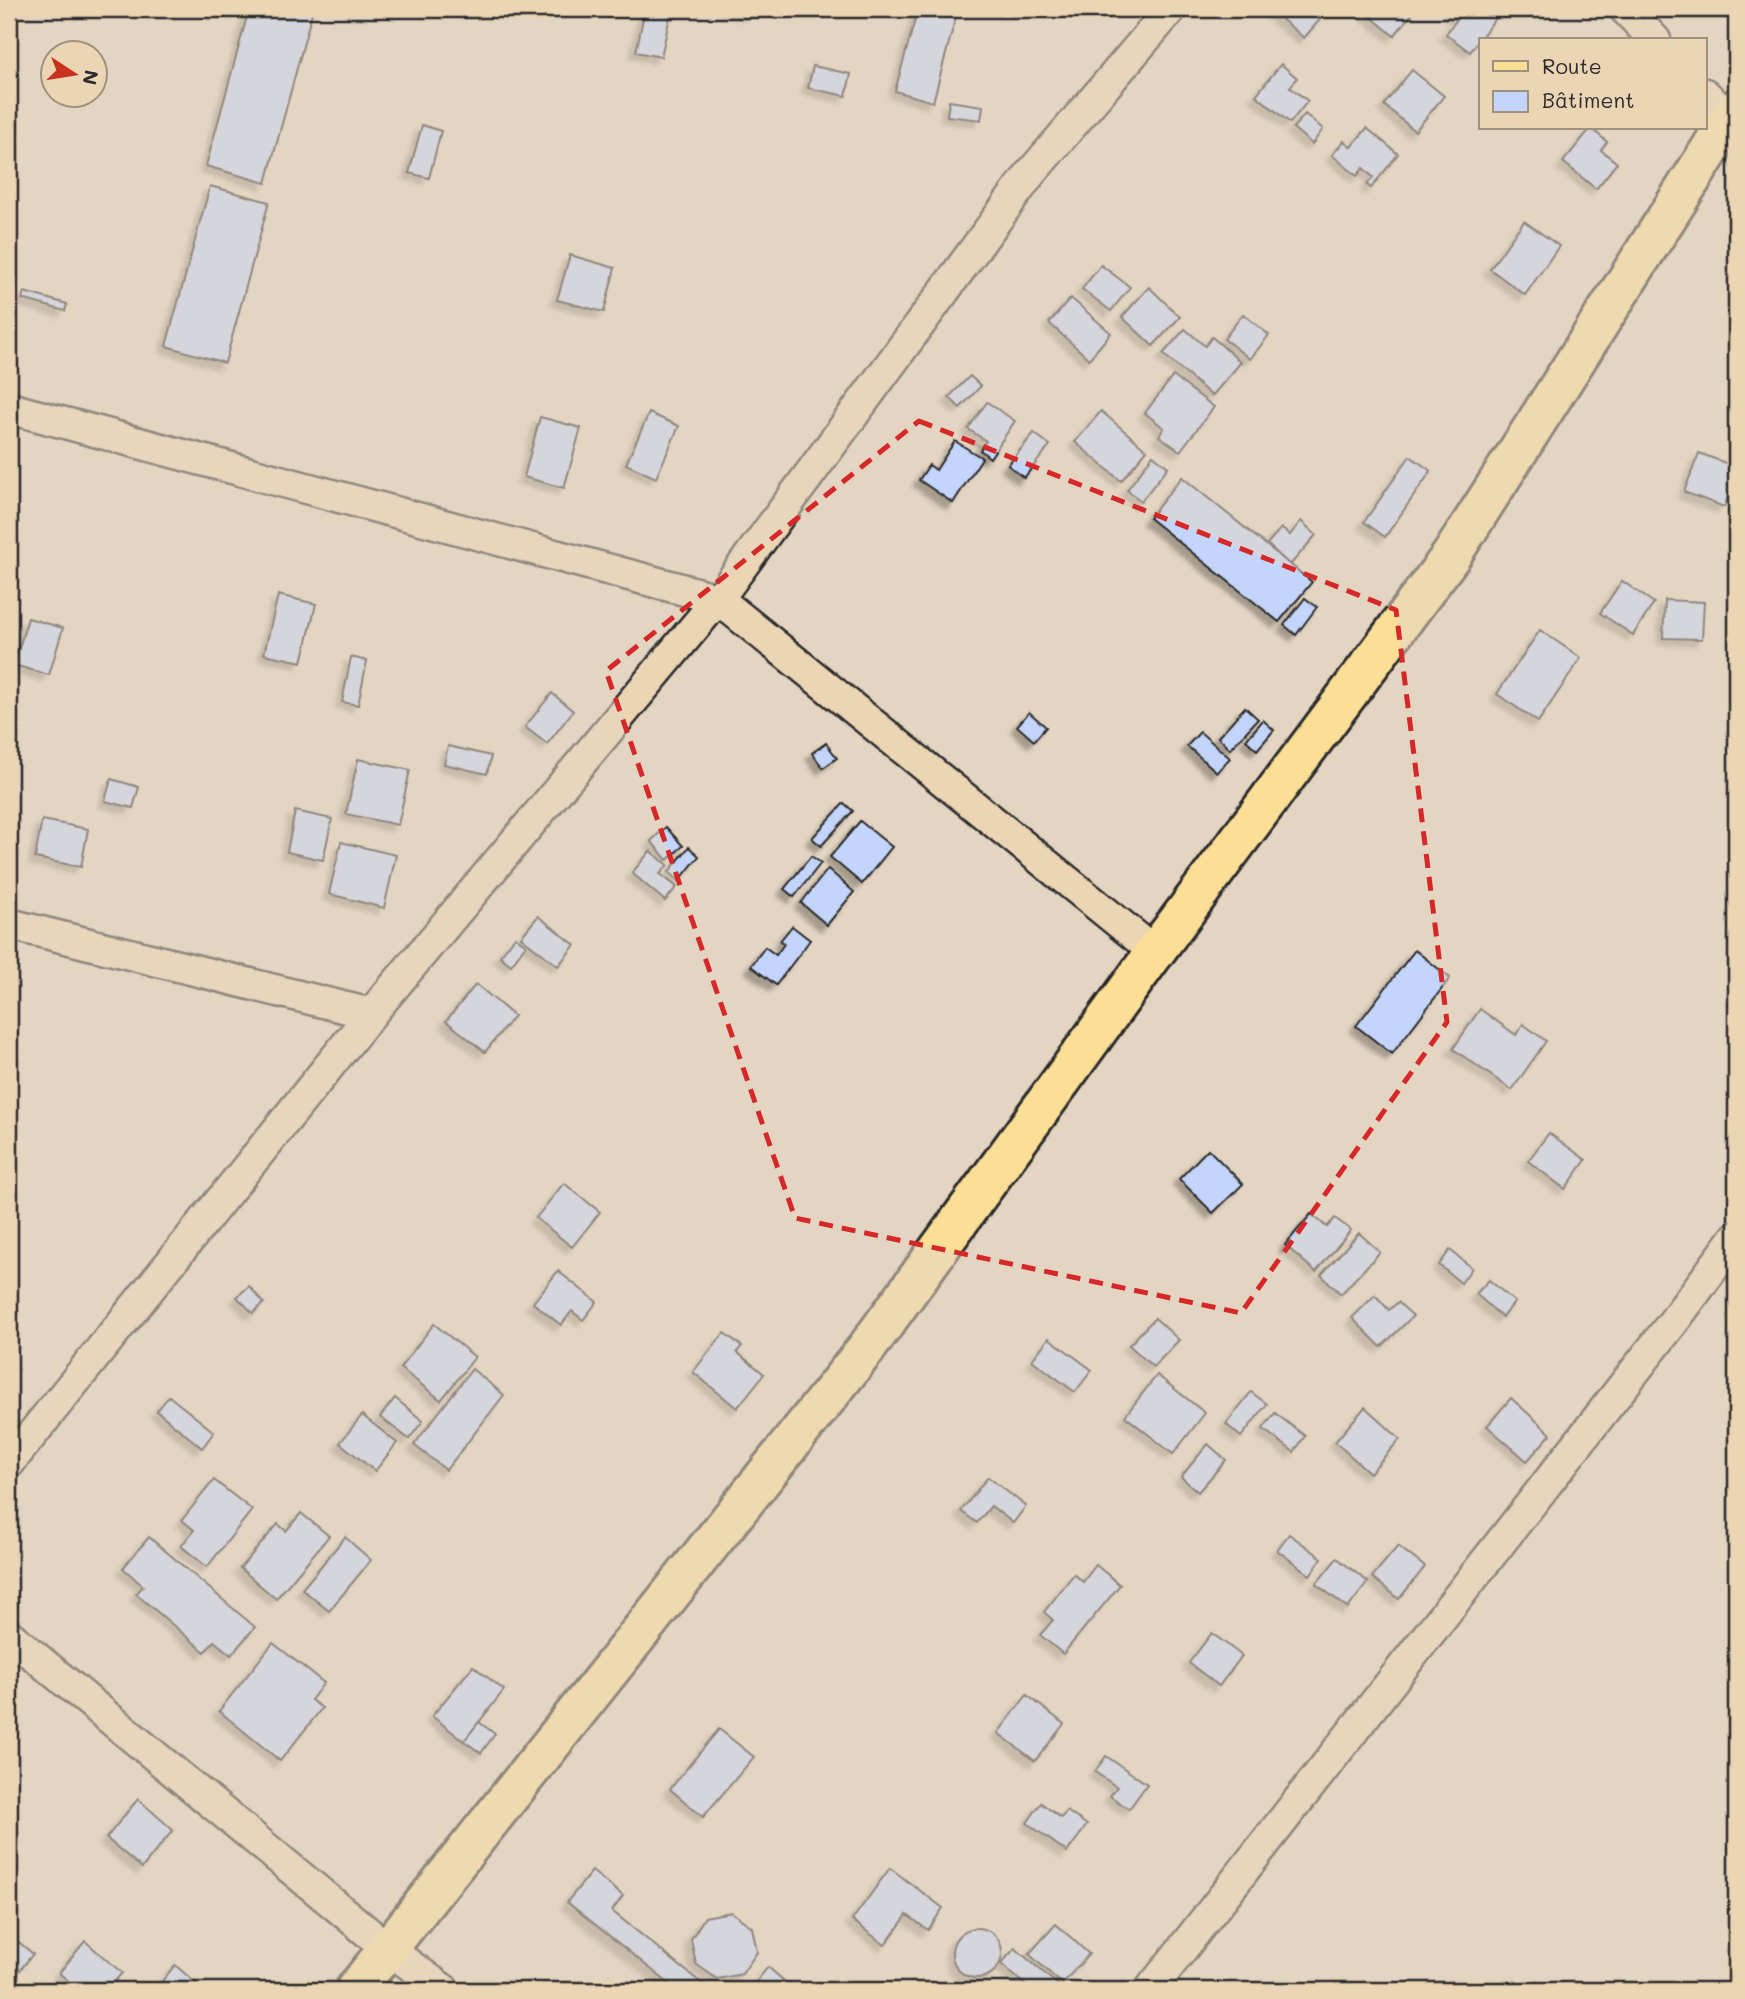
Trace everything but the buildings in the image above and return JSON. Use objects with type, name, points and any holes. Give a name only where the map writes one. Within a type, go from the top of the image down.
[{"type":"main road","points":[[355,1990],[866,1349],[1155,952],[1451,556],[1724,108]]},
{"type":"street","points":[[9,1464],[371,1014],[718,599],[1030,174],[1171,9]]},
{"type":"street","points":[[1625,9],[1653,38]]},
{"type":"street","points":[[9,408],[718,599],[1155,952]]},
{"type":"street","points":[[9,923],[371,1014]]},
{"type":"street","points":[[1150,1990],[1674,1321],[1736,1237]]},
{"type":"street","points":[[9,1635],[388,1949],[444,1990]]},
{"type":"highlighted area","points":[[919,421],[1396,610],[1447,1022],[1241,1313],[795,1218],[606,671]]}]
